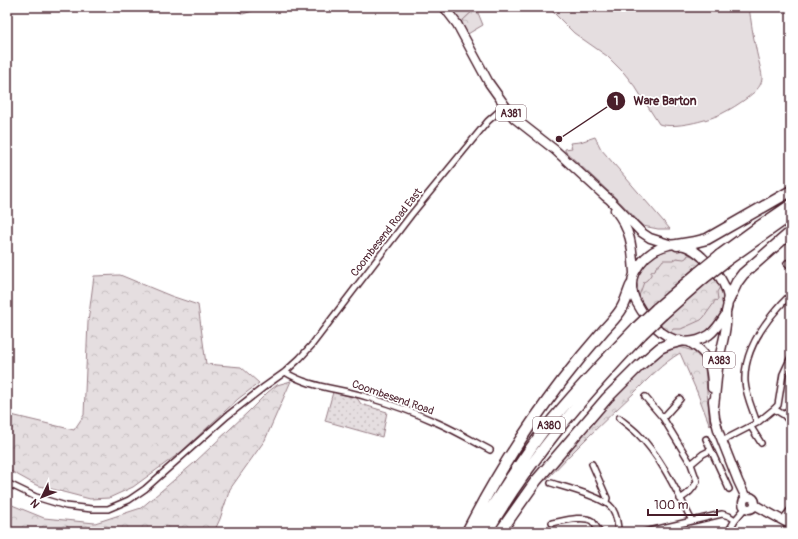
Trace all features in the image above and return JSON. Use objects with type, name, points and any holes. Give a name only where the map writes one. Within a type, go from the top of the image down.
[{"type":"highway","points":[[674,245],[707,239],[791,191]]},
{"type":"highway","name":"A380","points":[[476,532],[521,462],[544,431],[610,354],[639,331],[701,275],[757,228],[791,205]]},
{"type":"highway","name":"A380","points":[[723,258],[791,215]]},
{"type":"highway","points":[[728,300],[743,274],[791,232]]},
{"type":"highway","name":"A380","points":[[467,532],[487,495],[522,438],[563,379],[620,312],[631,286]]},
{"type":"highway","name":"A380","points":[[487,532],[542,449],[588,392],[616,361],[639,331]]},
{"type":"highway","name":"A380","points":[[500,532],[536,481],[607,398],[660,348],[669,344],[684,341]]},
{"type":"main road","name":"A381","points":[[444,7],[457,24],[489,83],[514,118],[555,150],[609,199],[636,228],[646,236],[656,241],[674,245]]},
{"type":"main road","name":"A381","points":[[605,196],[627,230],[632,246],[634,273]]},
{"type":"main road","points":[[674,245],[689,248],[701,255],[717,273],[721,280],[728,300],[726,314],[718,326],[710,334],[700,339],[684,341],[668,337],[659,332],[644,315],[637,303],[631,286],[634,273],[642,261],[658,248],[674,245]]},
{"type":"main road","name":"A383","points":[[714,406],[719,363],[726,325],[726,314]]},
{"type":"main road","name":"A383","points":[[684,341],[700,350],[707,358],[711,371],[712,395],[717,426],[746,498],[744,502],[746,507]]},
{"type":"main road","name":"A383","points":[[746,498],[753,498],[755,505],[791,525]]},
{"type":"main road","points":[[746,507],[751,508],[755,505]]},
{"type":"street","name":"Coombesend Road East","points":[[7,483],[36,497],[66,506],[92,509],[108,509],[129,500],[145,489],[227,416],[285,372],[300,358],[311,346],[411,214],[488,121],[505,106]]},
{"type":"street","points":[[787,263],[791,267]]},
{"type":"street","points":[[757,423],[748,397],[745,383],[745,371],[751,351],[766,322],[791,294]]},
{"type":"street","points":[[722,441],[751,427],[774,410],[778,405],[783,374],[791,357]]},
{"type":"street","name":"Coombesend Road","points":[[285,372],[321,387],[346,391],[411,412],[438,423],[490,450]]},
{"type":"street","points":[[645,397],[663,418],[691,464],[697,481],[690,492],[680,499]]},
{"type":"street","points":[[663,418],[680,399]]},
{"type":"street","points":[[784,415],[791,407]]},
{"type":"street","points":[[774,410],[784,415],[791,423]]},
{"type":"street","points":[[619,418],[638,435],[655,456],[692,521]]},
{"type":"street","points":[[751,427],[761,443]]},
{"type":"street","points":[[706,439],[729,489]]},
{"type":"street","points":[[691,464],[703,454],[711,450]]},
{"type":"street","points":[[592,464],[607,498],[606,502]]},
{"type":"street","points":[[551,483],[606,502],[612,508],[618,522],[618,532]]},
{"type":"street","points":[[728,532],[735,520],[746,507]]},
{"type":"street","points":[[782,520],[791,509]]},
{"type":"street","points":[[645,532],[722,514],[735,520]]},
{"type":"street","points":[[552,523],[575,519],[586,519],[593,522],[600,532]]},
{"type":"green space","points":[[232,7],[264,7],[243,14]]},
{"type":"green space","points":[[449,7],[476,7],[476,8],[460,23]]},
{"type":"green space","points":[[548,7],[749,7],[762,74],[760,85],[747,98],[715,117],[699,122],[673,126],[659,124],[636,88],[624,73],[607,56],[574,33]]},
{"type":"green space","points":[[476,8],[483,25],[466,35],[460,23]]},
{"type":"green space","points":[[595,137],[601,149],[670,229],[658,229],[643,226],[622,204],[565,151],[565,149],[572,148],[570,143],[580,142]]},
{"type":"green space","points":[[668,248],[683,249],[690,252],[715,275],[723,290],[724,303],[720,319],[711,330],[695,338],[683,338],[670,335],[646,313],[637,297],[636,286],[638,274],[649,257]]},
{"type":"green space","points":[[688,255],[695,257],[703,263],[692,270],[647,312],[639,296],[644,282],[651,275],[651,272],[655,270],[663,260],[673,260],[676,258],[684,259]]},
{"type":"green space","points":[[120,275],[171,296],[198,305],[206,364],[241,367],[259,383],[238,399],[181,452],[133,487],[109,498],[90,499],[36,485],[7,469],[7,414],[74,430],[84,415],[88,322],[94,276]]},
{"type":"green space","points":[[712,277],[720,287],[717,292],[718,300],[714,301],[701,320],[681,329],[673,329],[669,334],[657,326]]},
{"type":"green space","points":[[680,347],[693,351],[701,358],[705,368],[710,426],[680,353],[650,377],[546,480],[539,480],[618,392],[663,352]]},
{"type":"green space","points":[[291,381],[265,440],[230,489],[214,532],[7,532],[7,501],[12,505],[44,518],[95,523],[141,508],[194,463],[268,392],[277,385]]},
{"type":"green space","points":[[333,392],[357,398],[361,404],[387,412],[382,437],[325,421]]},
{"type":"place","name":"Ware Barton","points":[[559,139]]}]
